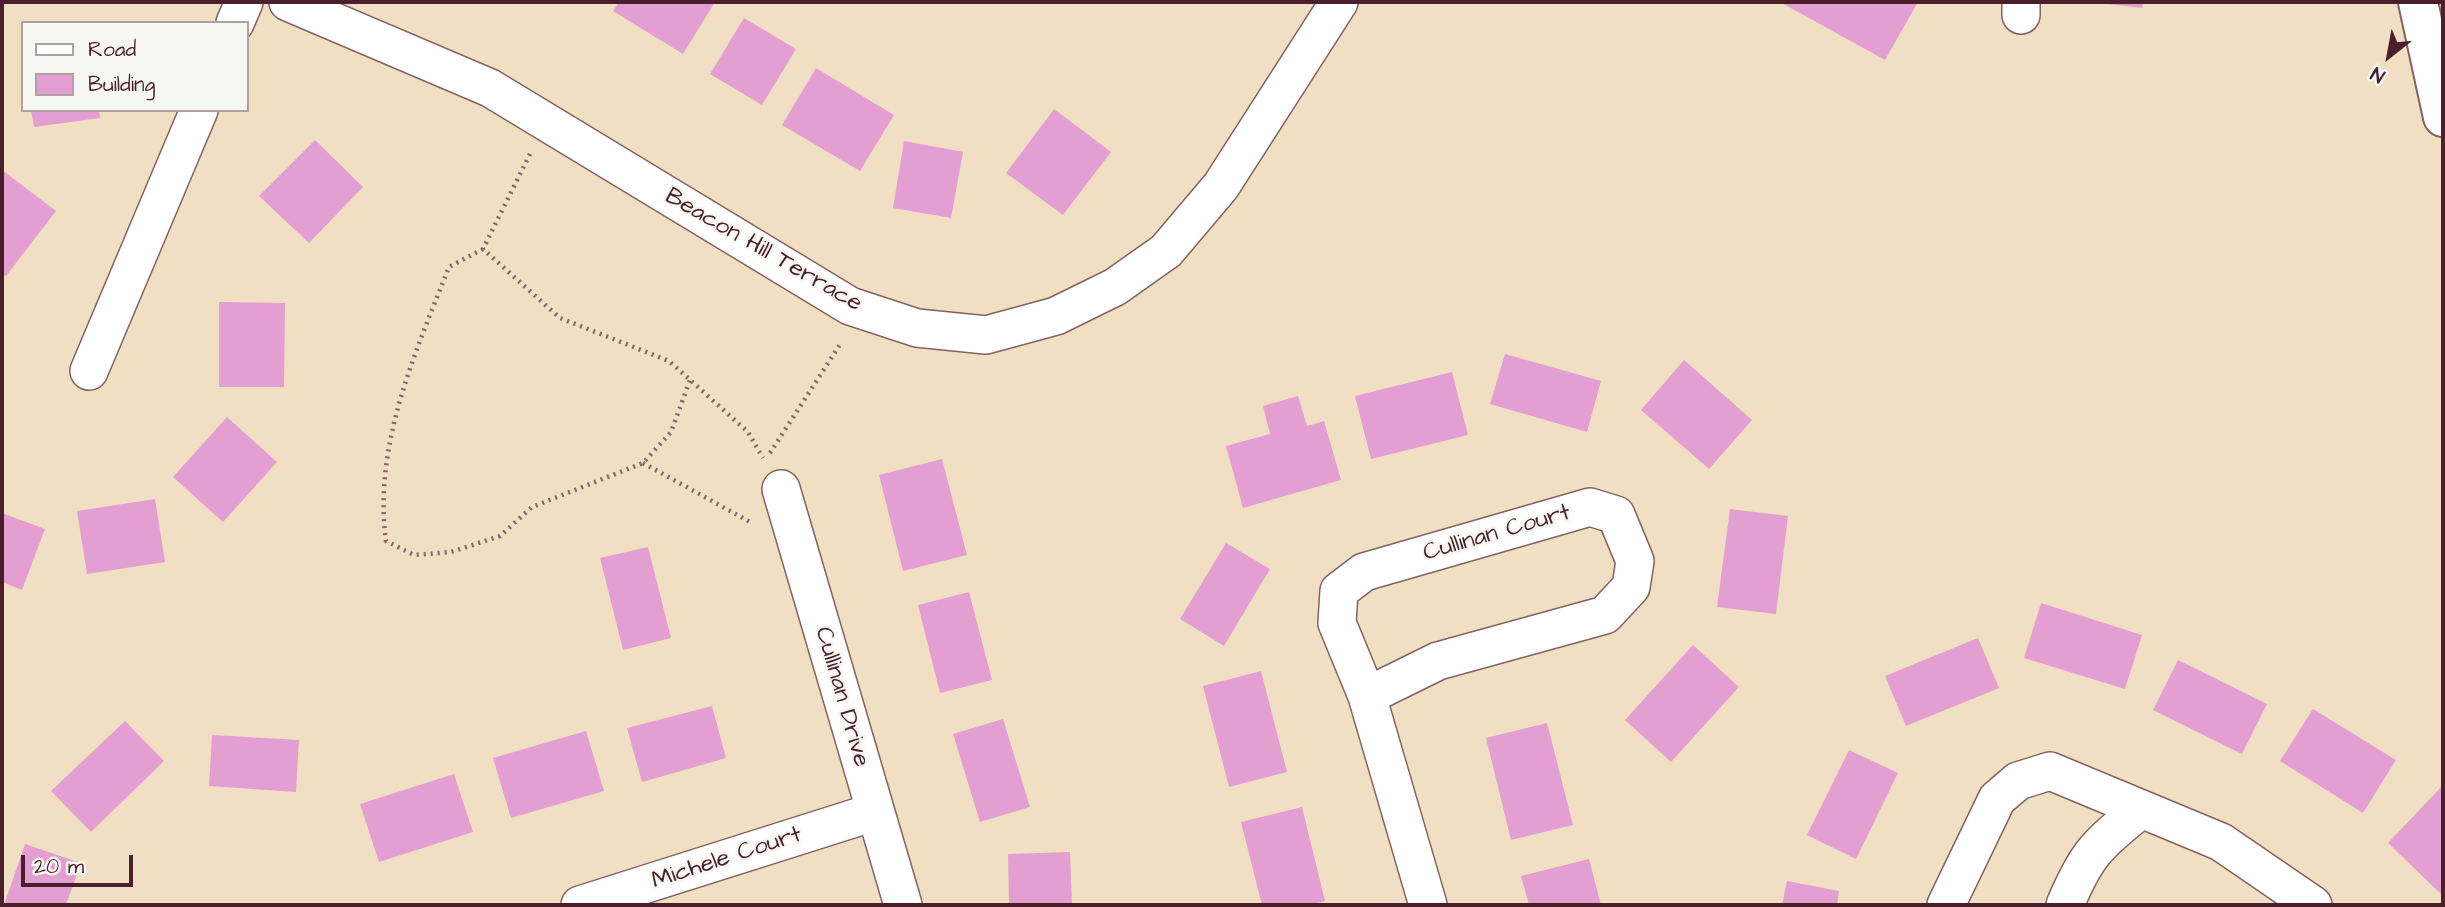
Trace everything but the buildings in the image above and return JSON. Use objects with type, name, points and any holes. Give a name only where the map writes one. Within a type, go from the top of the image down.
[{"type":"main road","points":[[2418,2],[2443,117]]},
{"type":"street","points":[[237,21],[244,2]]},
{"type":"street","name":"Beacon Hill Terrace","points":[[288,2],[490,88],[850,306],[917,328],[986,335],[1056,316],[1115,287],[1166,251],[1221,186],[1339,2]]},
{"type":"street","points":[[89,371],[198,112]]},
{"type":"street","name":"Cullinan Drive","points":[[781,489],[903,905]]},
{"type":"street","name":"Cullinan Court","points":[[1367,696],[1438,661],[1605,615],[1631,587],[1635,561],[1616,515],[1590,507],[1364,572],[1339,591],[1337,623],[1367,696],[1428,905]]},
{"type":"street","points":[[1945,905],[1997,799],[2018,781],[2050,771],[2221,842],[2313,905]]},
{"type":"street","points":[[2065,905],[2083,864],[2098,844],[2140,810]]},
{"type":"street","name":"Michele Court","points":[[580,905],[874,812]]},
{"type":"path","points":[[549,124],[514,180],[483,249],[449,267],[414,358],[387,453],[384,524],[386,541],[414,555],[451,552],[500,536],[532,507],[643,463],[671,432],[690,380]]},
{"type":"path","points":[[483,249],[560,318],[669,361],[748,432],[765,461],[863,310]]},
{"type":"path","points":[[643,463],[798,548]]}]
